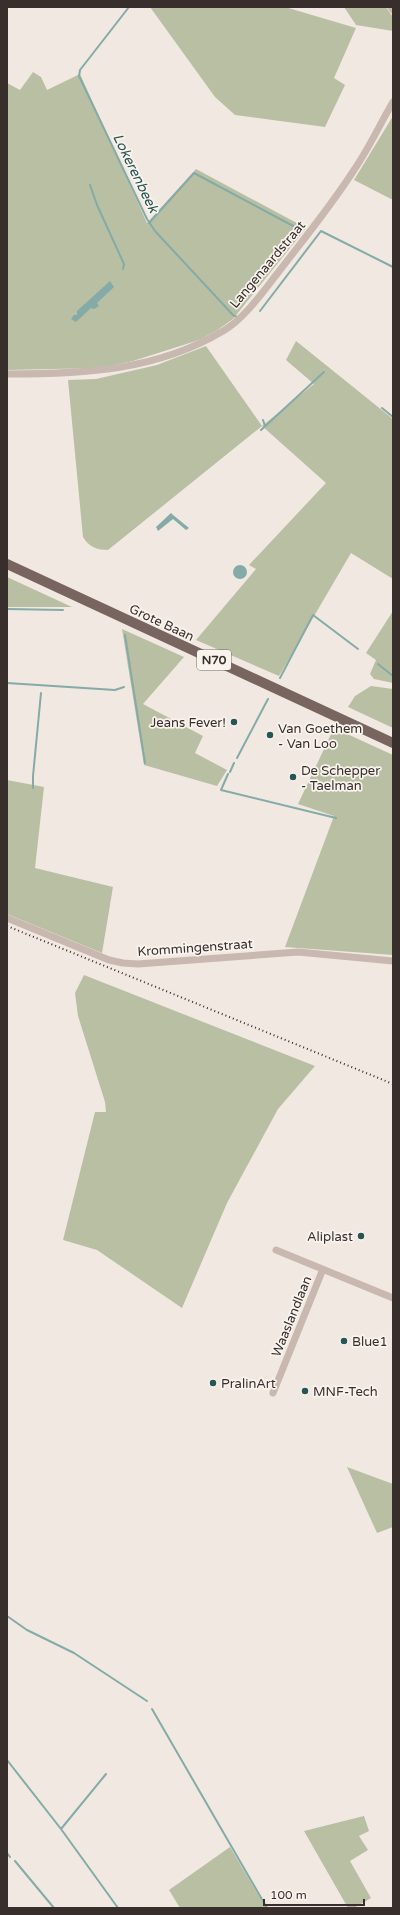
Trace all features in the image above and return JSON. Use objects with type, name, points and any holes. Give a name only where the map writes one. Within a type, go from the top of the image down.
[{"type":"main road","name":"Grote Baan","points":[[7,564],[393,743]]},
{"type":"street","name":"Langenaardstraat","points":[[7,374],[100,372],[143,364],[198,344],[225,330],[252,305],[327,208],[355,170],[393,102]]},
{"type":"street","name":"Krommingenstraat","points":[[7,918],[109,960],[123,963],[138,964],[298,952],[393,961]]},
{"type":"street","name":"Waaslandlaan","points":[[276,1250],[393,1298]]},
{"type":"street","name":"Waaslandlaan","points":[[273,1393],[323,1270]]},
{"type":"green space","points":[[150,7],[285,7],[356,28],[334,78],[345,85],[325,127],[235,115],[215,97]]},
{"type":"green space","points":[[344,7],[386,7],[393,17],[393,31],[356,25]]},
{"type":"green space","points":[[33,72],[41,77],[47,90],[80,74],[147,223],[196,169],[306,228],[233,319],[216,331],[199,340],[133,361],[99,368],[7,370],[7,83],[20,90]]},
{"type":"green space","points":[[393,116],[393,200],[354,180]]},
{"type":"green space","points":[[296,341],[393,419],[393,579],[351,553],[279,676],[196,640],[256,569],[249,565],[326,483],[262,426],[314,384],[286,360]]},
{"type":"green space","points":[[206,346],[262,426],[108,550],[94,547],[83,537],[68,380],[96,379],[157,365]]},
{"type":"green space","points":[[7,577],[72,607],[7,607]]},
{"type":"green space","points":[[393,611],[393,683],[374,679],[370,674],[376,660],[366,653]]},
{"type":"green space","points":[[122,629],[184,657],[143,704],[203,736],[195,753],[227,770],[217,786],[144,765]]},
{"type":"green space","points":[[371,686],[393,689],[393,728],[348,707],[355,696]]},
{"type":"green space","points":[[334,728],[393,755],[393,955],[285,947],[334,816],[298,804]]},
{"type":"green space","points":[[7,780],[44,787],[35,868],[113,887],[102,953],[7,914]]},
{"type":"green space","points":[[84,975],[315,1066],[278,1109],[227,1203],[182,1308],[97,1250],[63,1240],[95,1112],[106,1112],[105,1102],[78,1016],[75,993]]},
{"type":"green space","points":[[347,1467],[393,1484],[393,1527],[377,1533]]},
{"type":"green space","points":[[364,1816],[369,1831],[359,1836],[368,1850],[350,1861],[371,1898],[354,1908],[348,1908],[304,1831]]},
{"type":"green space","points":[[230,1847],[266,1908],[180,1908],[169,1890]]},
{"type":"water","points":[[110,281],[114,287],[97,303],[99,306],[94,309],[91,308],[76,322],[71,319],[74,315],[77,315],[77,311]]},
{"type":"water","points":[[171,513],[189,528],[186,530],[173,519],[158,531],[156,527]]},
{"type":"water","points":[[237,565],[243,565],[247,569],[247,575],[243,579],[237,579],[233,575],[233,569]]},
{"type":"waterway","name":"Lokerenbeek","points":[[129,7],[80,70],[79,76],[147,219],[155,231],[233,315],[237,317]]},
{"type":"waterway","points":[[149,223],[194,173],[297,228]]},
{"type":"waterway","points":[[90,185],[97,205],[124,264],[123,269]]},
{"type":"waterway","name":"Lokerenbeek","points":[[260,311],[321,231],[393,267]]},
{"type":"waterway","points":[[261,430],[324,372]]},
{"type":"waterway","points":[[382,408],[393,417]]},
{"type":"waterway","points":[[263,420],[265,426]]},
{"type":"waterway","points":[[7,609],[63,610]]},
{"type":"waterway","points":[[280,678],[313,615],[358,649]]},
{"type":"waterway","points":[[125,635],[145,763]]},
{"type":"waterway","points":[[378,664],[393,676]]},
{"type":"waterway","points":[[7,683],[115,690],[124,687]]},
{"type":"waterway","points":[[33,788],[41,693]]},
{"type":"waterway","points":[[237,758],[268,699]]},
{"type":"waterway","points":[[230,772],[234,763]]},
{"type":"waterway","points":[[228,774],[221,790],[336,818]]},
{"type":"waterway","points":[[7,1616],[27,1630],[74,1653],[147,1701]]},
{"type":"waterway","points":[[152,1709],[267,1908]]},
{"type":"waterway","points":[[7,1760],[61,1829],[118,1908]]},
{"type":"waterway","points":[[61,1829],[106,1774]]},
{"type":"waterway","points":[[7,1853],[10,1857]]},
{"type":"waterway","points":[[15,1861],[54,1908]]},
{"type":"railway","points":[[7,926],[393,1084]]},
{"type":"place","name":"Jeans Fever!","points":[[234,722]]},
{"type":"place","name":"Van Goethem - Van Loo","points":[[270,735]]},
{"type":"place","name":"De Schepper - Taelman","points":[[293,777]]},
{"type":"place","name":"Aliplast","points":[[361,1236]]},
{"type":"place","name":"Blue1","points":[[344,1341]]},
{"type":"place","name":"PralinArt","points":[[213,1383]]},
{"type":"place","name":"MNF-Tech","points":[[305,1391]]}]
